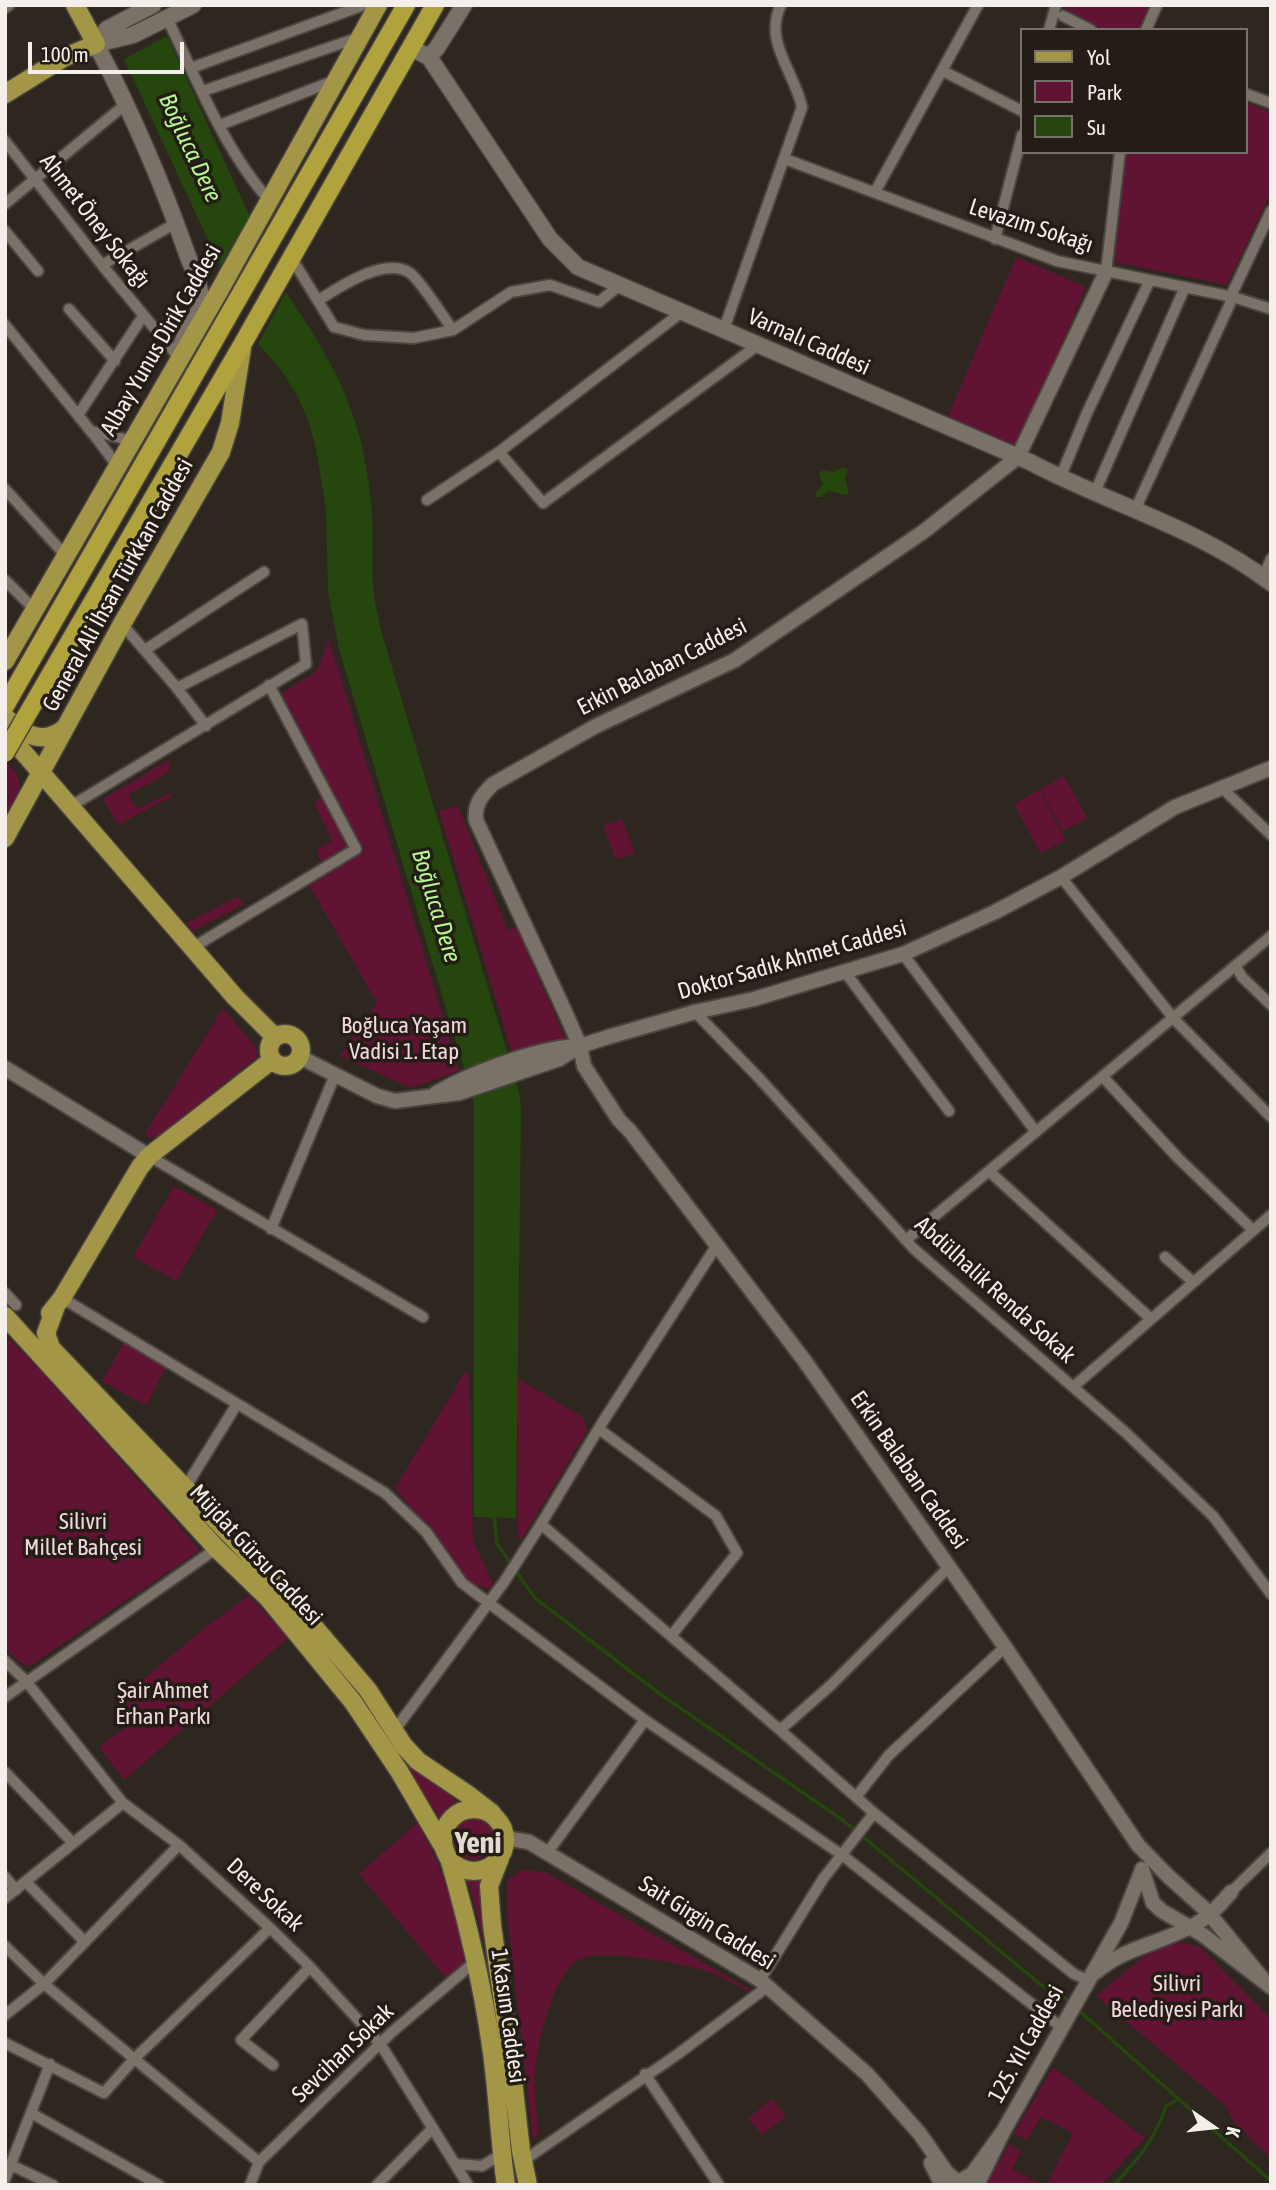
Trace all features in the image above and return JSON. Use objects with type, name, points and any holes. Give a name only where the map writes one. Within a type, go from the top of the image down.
[{"type":"highway","points":[[5,706],[406,5]]},
{"type":"highway","points":[[5,753],[435,5]]},
{"type":"main road","points":[[75,5],[127,103],[197,281],[201,304],[185,332],[180,359]]},
{"type":"main road","points":[[96,44],[107,29],[153,5]]},
{"type":"main road","points":[[5,94],[63,58],[96,44],[133,35],[193,5]]},
{"type":"main road","name":"Albay Yunus Dirik Caddesi","points":[[5,661],[221,287],[378,5]]},
{"type":"main road","points":[[429,57],[464,5]]},
{"type":"main road","name":"Varnalı Caddesi","points":[[411,48],[429,57],[550,239],[578,267],[1135,510],[1212,545],[1267,580]]},
{"type":"main road","points":[[197,281],[211,294],[221,287]]},
{"type":"main road","name":"General Ali İhsan Türkkan Caddesi","points":[[5,838],[122,624],[221,452],[230,424],[245,338]]},
{"type":"main road","points":[[5,717],[30,735],[44,738],[55,736],[65,728]]},
{"type":"main road","points":[[5,731],[235,997],[275,1037]]},
{"type":"main road","points":[[5,753],[23,764],[29,778],[22,806]]},
{"type":"main road","points":[[22,806],[37,798],[50,797],[71,806]]},
{"type":"main road","points":[[289,1034],[297,1038],[302,1047],[300,1056],[298,1061],[288,1067],[276,1064],[269,1048],[275,1037],[289,1034]]},
{"type":"main road","points":[[37,1350],[39,1325],[59,1302],[140,1167],[149,1156],[272,1060]]},
{"type":"main road","name":"Müjdat Gürsu Caddesi","points":[[59,1302],[46,1333],[51,1348],[281,1588],[368,1690],[394,1731],[418,1761],[492,1813]]},
{"type":"main road","name":"Müjdat Gürsu Caddesi","points":[[11,1310],[37,1350],[217,1549],[268,1598],[353,1702],[399,1771],[446,1853]]},
{"type":"main road","points":[[471,1808],[492,1813],[503,1828],[505,1838],[500,1858],[484,1870],[474,1871],[456,1865],[446,1853],[443,1837],[445,1826],[460,1811],[471,1808]]},
{"type":"main road","name":"1 Kasım Caddesi","points":[[446,1853],[477,1961],[491,2048],[506,2185]]},
{"type":"main road","name":"1 Kasım Caddesi","points":[[500,1858],[489,1886],[528,2185]]},
{"type":"street","points":[[191,68],[364,5]]},
{"type":"street","points":[[724,329],[802,107],[798,88],[775,37],[773,23],[780,5]]},
{"type":"street","points":[[875,192],[978,5]]},
{"type":"street","points":[[1050,28],[1056,5]]},
{"type":"street","points":[[1147,28],[1157,5]]},
{"type":"street","points":[[1063,16],[1087,28]]},
{"type":"street","points":[[167,18],[220,125],[253,182],[269,200]]},
{"type":"street","points":[[204,91],[360,37]]},
{"type":"street","points":[[943,71],[1020,110]]},
{"type":"street","points":[[220,125],[336,80]]},
{"type":"street","points":[[1248,95],[1271,103]]},
{"type":"street","points":[[5,204],[127,103]]},
{"type":"street","name":"Ahmet Öney Sokağı","points":[[5,141],[180,359]]},
{"type":"street","points":[[995,239],[1020,143]]},
{"type":"street","points":[[1106,272],[1120,154]]},
{"type":"street","name":"Levazım Sokağı","points":[[785,159],[1057,261],[1232,297],[1271,309]]},
{"type":"street","points":[[1135,510],[1271,211]]},
{"type":"street","points":[[102,265],[176,223]]},
{"type":"street","points":[[5,231],[38,271]]},
{"type":"street","points":[[290,257],[334,327],[364,335],[414,338],[453,331],[511,292],[550,285],[599,302],[620,285]]},
{"type":"street","points":[[319,300],[352,278],[394,269],[410,273],[453,331]]},
{"type":"street","name":"Erkin Balaban Caddesi","points":[[1106,272],[1018,457],[923,531],[735,660],[596,726],[493,784],[481,796],[475,810],[476,820],[580,1046],[592,1061],[630,1131],[804,1360],[1005,1647],[1138,1845],[1210,1914],[1266,1982]]},
{"type":"street","points":[[1060,478],[1087,413],[1150,280]]},
{"type":"street","points":[[1095,492],[1185,287]]},
{"type":"street","points":[[69,309],[115,361]]},
{"type":"street","points":[[427,500],[499,452],[682,312]]},
{"type":"street","points":[[78,415],[143,316]]},
{"type":"street","points":[[5,325],[118,467]]},
{"type":"street","points":[[499,452],[542,503],[758,345]]},
{"type":"street","points":[[91,431],[133,441]]},
{"type":"street","points":[[5,489],[66,556]]},
{"type":"street","points":[[1267,580],[1271,559]]},
{"type":"street","points":[[145,650],[264,572]]},
{"type":"street","points":[[5,580],[35,610]]},
{"type":"street","points":[[122,624],[206,726]]},
{"type":"street","points":[[71,806],[306,664],[302,624],[177,688]]},
{"type":"street","points":[[192,948],[356,849],[269,685]]},
{"type":"street","name":"Doktor Sadık Ahmet Caddesi","points":[[335,1075],[377,1096],[395,1101],[429,1096],[524,1064],[559,1059],[580,1046],[695,1012],[754,999],[903,954],[995,912],[1061,877],[1175,807],[1271,768]]},
{"type":"street","points":[[1222,788],[1271,835]]},
{"type":"street","points":[[1061,877],[1174,1019],[1271,1117]]},
{"type":"street","points":[[906,1240],[1271,936]]},
{"type":"street","points":[[903,954],[1036,1132]]},
{"type":"street","points":[[1236,967],[1242,977],[1271,1005]]},
{"type":"street","points":[[845,972],[949,1111]]},
{"type":"street","name":"Abdülhalik Renda Sokak","points":[[695,1012],[759,1078],[906,1240],[1126,1433],[1213,1516],[1270,1592]]},
{"type":"street","points":[[271,1228],[335,1075],[300,1056]]},
{"type":"street","points":[[5,1068],[423,1317]]},
{"type":"street","points":[[1103,1077],[1178,1158],[1253,1230]]},
{"type":"street","points":[[990,1172],[1151,1319]]},
{"type":"street","points":[[1073,1387],[1271,1214]]},
{"type":"street","points":[[394,1731],[504,1581],[717,1245]]},
{"type":"street","points":[[1165,1257],[1193,1282]]},
{"type":"street","points":[[5,1293],[11,1310]]},
{"type":"street","points":[[59,1302],[385,1493],[426,1532],[462,1583],[645,1720],[842,1855],[1061,2027]]},
{"type":"street","points":[[186,1488],[237,1404]]},
{"type":"street","points":[[598,1429],[716,1516],[737,1553],[671,1636]]},
{"type":"street","points":[[541,1525],[874,1813],[1074,1974],[1088,1980],[1097,1970],[1136,1947],[1185,1930],[1210,1914],[1271,1853]]},
{"type":"street","points":[[5,1697],[217,1549],[232,1534]]},
{"type":"street","points":[[780,1730],[831,1685],[949,1567]]},
{"type":"street","points":[[856,1797],[889,1755],[1005,1647]]},
{"type":"street","name":"Dere Sokak","points":[[5,1661],[26,1681],[123,1804],[179,1845],[270,1928],[310,1967],[381,2045],[468,2185]]},
{"type":"street","points":[[547,1853],[645,1720]]},
{"type":"street","points":[[5,1772],[73,1843]]},
{"type":"street","points":[[5,1898],[123,1804]]},
{"type":"street","points":[[523,2161],[645,2074],[678,2054],[764,1984],[824,1879],[874,1813]]},
{"type":"street","name":"Sait Girgin Caddesi","points":[[505,1838],[529,1842],[764,1984],[867,2074],[920,2134],[947,2173],[958,2184]]},
{"type":"street","points":[[5,2015],[44,1984],[179,1845]]},
{"type":"street","name":"Erkin Balaban Caddesi","points":[[1138,1845],[1142,1870],[1153,1903],[1185,1930],[1217,1945],[1266,1982]]},
{"type":"street","points":[[1121,1923],[1142,1870]]},
{"type":"street","points":[[5,1877],[16,1890]]},
{"type":"street","points":[[26,1882],[85,1942]]},
{"type":"street","points":[[1121,1923],[1147,1888],[1165,1882],[1179,1886]]},
{"type":"street","points":[[1197,1902],[1205,1906],[1212,1905],[1231,1892]]},
{"type":"street","name":"125. Yıl Caddesi","points":[[977,2185],[1004,2130],[1121,1923]]},
{"type":"street","points":[[5,2043],[104,2093],[134,2059],[270,1928]]},
{"type":"street","points":[[5,1946],[44,1984],[259,2162]]},
{"type":"street","name":"Sevcihan Sokak","points":[[250,2185],[259,2162],[392,2032],[477,1961]]},
{"type":"street","points":[[273,2065],[241,2040],[310,1967]]},
{"type":"street","points":[[5,2179],[50,2064]]},
{"type":"street","points":[[645,2074],[719,2185]]},
{"type":"street","name":"Sait Girgin Caddesi","points":[[867,2074],[937,2172],[942,2185]]},
{"type":"street","points":[[31,2112],[159,2185]]},
{"type":"street","points":[[377,2185],[433,2128]]},
{"type":"street","name":"125. Yıl Caddesi","points":[[958,2184],[972,2174],[1004,2130]]},
{"type":"street","points":[[456,2164],[482,2166],[502,2154]]},
{"type":"street","points":[[11,2165],[53,2185]]},
{"type":"green space","points":[[1059,5],[1149,5],[1140,28],[1100,28]]},
{"type":"green space","points":[[1248,104],[1271,112],[1271,192],[1227,285],[1114,262],[1127,154],[1248,154]]},
{"type":"green space","points":[[1016,257],[1086,287],[1018,448],[947,418]]},
{"type":"green space","name":"Boğluca Yaşam Vadisi 1. Etap","points":[[329,639],[459,1071],[411,1088],[340,1056],[377,1003],[309,885],[365,851],[280,694],[317,671]]},
{"type":"green space","points":[[170,759],[168,773],[128,795],[137,809],[172,792],[172,796],[118,825],[103,799]]},
{"type":"green space","points":[[5,761],[17,775],[19,788],[5,818]]},
{"type":"green space","points":[[1064,776],[1087,818],[1063,831],[1040,789]]},
{"type":"green space","points":[[1039,790],[1066,840],[1040,853],[1014,804]]},
{"type":"green space","points":[[322,797],[349,848],[322,863],[316,850],[332,841],[314,802]]},
{"type":"green space","points":[[458,806],[508,931],[516,926],[566,1040],[512,1053],[439,811]]},
{"type":"green space","points":[[622,819],[635,853],[616,860],[603,826]]},
{"type":"green space","points":[[237,897],[244,904],[193,931],[186,923]]},
{"type":"green space","points":[[223,1008],[254,1045],[258,1053],[256,1058],[158,1137],[149,1138],[145,1134]]},
{"type":"green space","points":[[174,1186],[217,1210],[176,1281],[133,1257]]},
{"type":"green space","name":"Silivri Millet Bahçesi","points":[[5,1336],[32,1361],[200,1550],[30,1666],[23,1665],[5,1649]]},
{"type":"green space","points":[[124,1342],[166,1367],[146,1406],[102,1381]]},
{"type":"green space","points":[[465,1372],[469,1375],[473,1542],[493,1583],[490,1589],[469,1583],[395,1488]]},
{"type":"green space","points":[[518,1379],[583,1417],[587,1431],[521,1540],[518,1537]]},
{"type":"green space","points":[[233,1548],[346,1676],[410,1764],[460,1804],[451,1809],[442,1822],[405,1767],[231,1551]]},
{"type":"green space","name":"Şair Ahmet Erhan Parkı","points":[[248,1596],[289,1637],[124,1780],[99,1747],[133,1722],[117,1701]]},
{"type":"green space","points":[[474,1815],[489,1822],[496,1837],[489,1852],[474,1859],[459,1852],[452,1837],[459,1822]]},
{"type":"green space","points":[[417,1823],[442,1874],[470,1962],[448,1981],[359,1874]]},
{"type":"green space","points":[[523,1870],[545,1872],[749,1989],[749,1992],[706,1971],[659,1960],[600,1956],[585,1957],[575,1962],[559,1984],[543,2029],[535,2079],[539,2135],[533,2139],[507,1913],[507,1880]]},
{"type":"green space","points":[[484,1876],[523,2185],[516,2185],[485,1953],[466,1877]]},
{"type":"green space","name":"Silivri Belediyesi Parkı","points":[[1179,1942],[1200,1947],[1271,2019],[1271,2159],[1232,2120],[1226,2106],[1096,1996],[1149,1952]]},
{"type":"green space","points":[[1053,2067],[1145,2138],[1101,2185],[1046,2185],[1073,2133],[1041,2117],[1027,2140],[1014,2133]]},
{"type":"green space","points":[[772,2099],[786,2116],[762,2135],[748,2118]]},
{"type":"green space","points":[[1009,2144],[1021,2151],[1012,2169],[1042,2185],[986,2185]]},
{"type":"water","name":"Boğluca Dere","points":[[167,36],[251,219],[223,272],[124,59]]},
{"type":"water","name":"Boğluca Dere","points":[[286,292],[319,343],[354,417],[367,472],[372,514],[374,591],[383,637],[519,1092],[521,1111],[516,1518],[474,1517],[474,1102],[339,649],[328,592],[326,509],[309,422],[297,395],[279,367],[258,344]]},
{"type":"water","points":[[843,467],[848,470],[845,479],[849,492],[846,495],[829,491],[821,497],[815,497],[823,484],[819,474],[823,470],[834,472]]},
{"type":"waterway","points":[[494,1513],[497,1544],[511,1564]]},
{"type":"waterway","points":[[515,1570],[535,1598],[660,1694],[844,1821],[1041,1985],[1070,2003]]},
{"type":"waterway","points":[[1076,2008],[1271,2181]]},
{"type":"waterway","points":[[1114,2185],[1145,2148],[1166,2106],[1177,2100]]},
{"type":"district","name":"Yeni","points":[[478,1844]]}]
